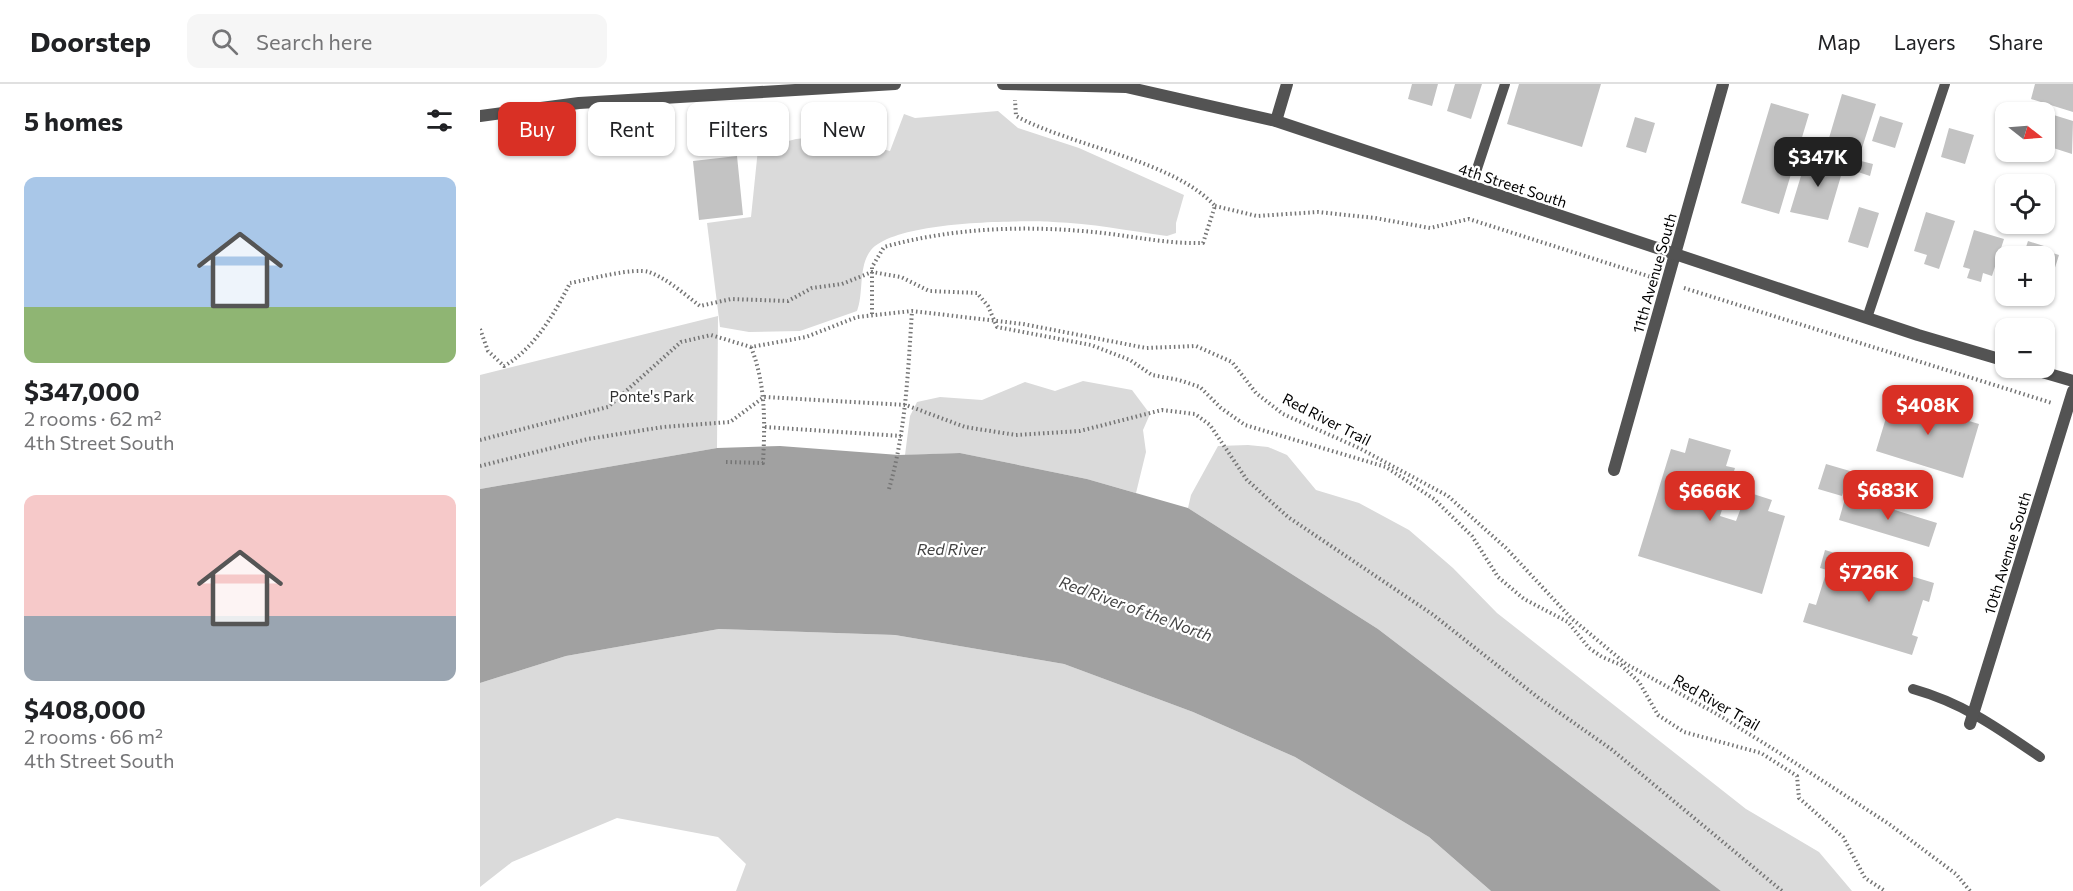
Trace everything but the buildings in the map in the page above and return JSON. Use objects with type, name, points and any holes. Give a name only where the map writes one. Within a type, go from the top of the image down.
[{"type":"street","points":[[481,116],[579,103],[825,85],[895,84]]},
{"type":"street","name":"4th Street South","points":[[1003,84],[1126,87],[1276,121],[1867,318],[1995,358]]},
{"type":"street","points":[[1276,121],[1287,84]]},
{"type":"street","name":"11th Avenue South","points":[[1614,470],[1723,84]]},
{"type":"street","points":[[2055,376],[2073,381]]},
{"type":"street","name":"10th Avenue South","points":[[1972,718],[2073,392]]},
{"type":"lane","points":[[1471,187],[1505,84]]},
{"type":"lane","points":[[1867,318],[1945,84]]},
{"type":"lane","points":[[1913,689],[1972,718],[2040,757]]},
{"type":"path","points":[[1017,85],[1016,116],[1039,128],[1147,165],[1203,194],[1215,206],[1257,216],[1318,212],[1430,228],[1469,219],[1647,276]]},
{"type":"path","points":[[872,314],[872,267],[884,247],[915,238],[968,231],[1040,229],[1178,244],[1203,243],[1215,206]]},
{"type":"path","points":[[480,329],[488,351],[504,366],[517,359],[552,317],[570,283],[608,275],[647,271],[676,286],[700,306],[731,299],[788,301],[812,288],[842,284],[872,272],[901,277],[929,291],[977,293],[988,306],[993,321],[998,327],[1091,345],[1130,360],[1152,375],[1200,387],[1221,408],[1245,425],[1280,433],[1386,467],[1434,499],[1472,537],[1498,577],[1524,599],[1568,622],[1589,648],[1602,657],[1621,664],[1639,682],[1658,715],[1684,732],[1761,753],[1797,776],[1799,798],[1843,837],[1865,878],[1885,891]]},
{"type":"path","points":[[1681,287],[2051,403]]},
{"type":"path","points":[[889,489],[902,436],[912,311]]},
{"type":"path","name":"Red River Trail","points":[[480,440],[608,407],[681,342],[711,335],[751,346],[806,337],[857,317],[912,311],[993,321],[1146,348],[1196,346],[1232,362],[1256,393],[1283,414],[1359,448],[1448,496],[1506,548],[1571,618],[1626,664],[1717,714],[1796,763],[1956,873],[1971,891]]},
{"type":"path","points":[[726,462],[763,463],[764,397],[760,370],[751,346]]},
{"type":"path","points":[[480,466],[588,439],[663,427],[730,422],[764,397],[906,405],[965,427],[1016,435],[1080,431],[1162,410],[1195,414],[1210,424],[1247,480],[1288,517],[1432,614],[1540,699],[1611,749],[1782,891]]},
{"type":"path","points":[[765,427],[902,436]]},
{"type":"green space","points":[[998,111],[1018,128],[1079,148],[1184,195],[1176,223],[1176,233],[1167,236],[1082,224],[1035,221],[957,224],[904,233],[884,240],[867,256],[857,311],[800,331],[749,332],[720,327],[707,223],[751,217],[757,156],[789,156],[789,141],[801,138],[801,156],[887,156],[887,150],[890,151],[904,114],[915,118]]},
{"type":"green space","name":"Ponte's Park","points":[[718,316],[717,448],[480,489],[480,375]]},
{"type":"green space","points":[[1083,381],[1132,390],[1150,414],[1143,430],[1146,452],[1136,493],[1087,479],[960,453],[905,455],[910,416],[917,402],[940,397],[982,400],[1025,382],[1055,391]]},
{"type":"green space","points":[[1218,446],[1268,447],[1287,455],[1316,490],[1359,503],[1409,530],[1453,568],[1497,613],[1746,809],[1819,852],[1852,891],[1721,891],[1378,629],[1188,508],[1191,495]]},
{"type":"green space","points":[[719,629],[895,635],[1064,664],[1193,712],[1295,757],[1429,837],[1491,891],[736,891],[746,864],[718,837],[617,818],[512,862],[480,887],[480,683],[566,656]]},
{"type":"water","name":"Red River","points":[[780,446],[899,455],[960,453],[1087,479],[1188,508],[1378,629],[1721,891],[1491,891],[1429,837],[1295,757],[1193,712],[1064,664],[895,635],[719,629],[566,656],[480,683],[480,489],[717,448]]},
{"type":"water label","name":"Red River of the North","points":[[1136,608]]}]
